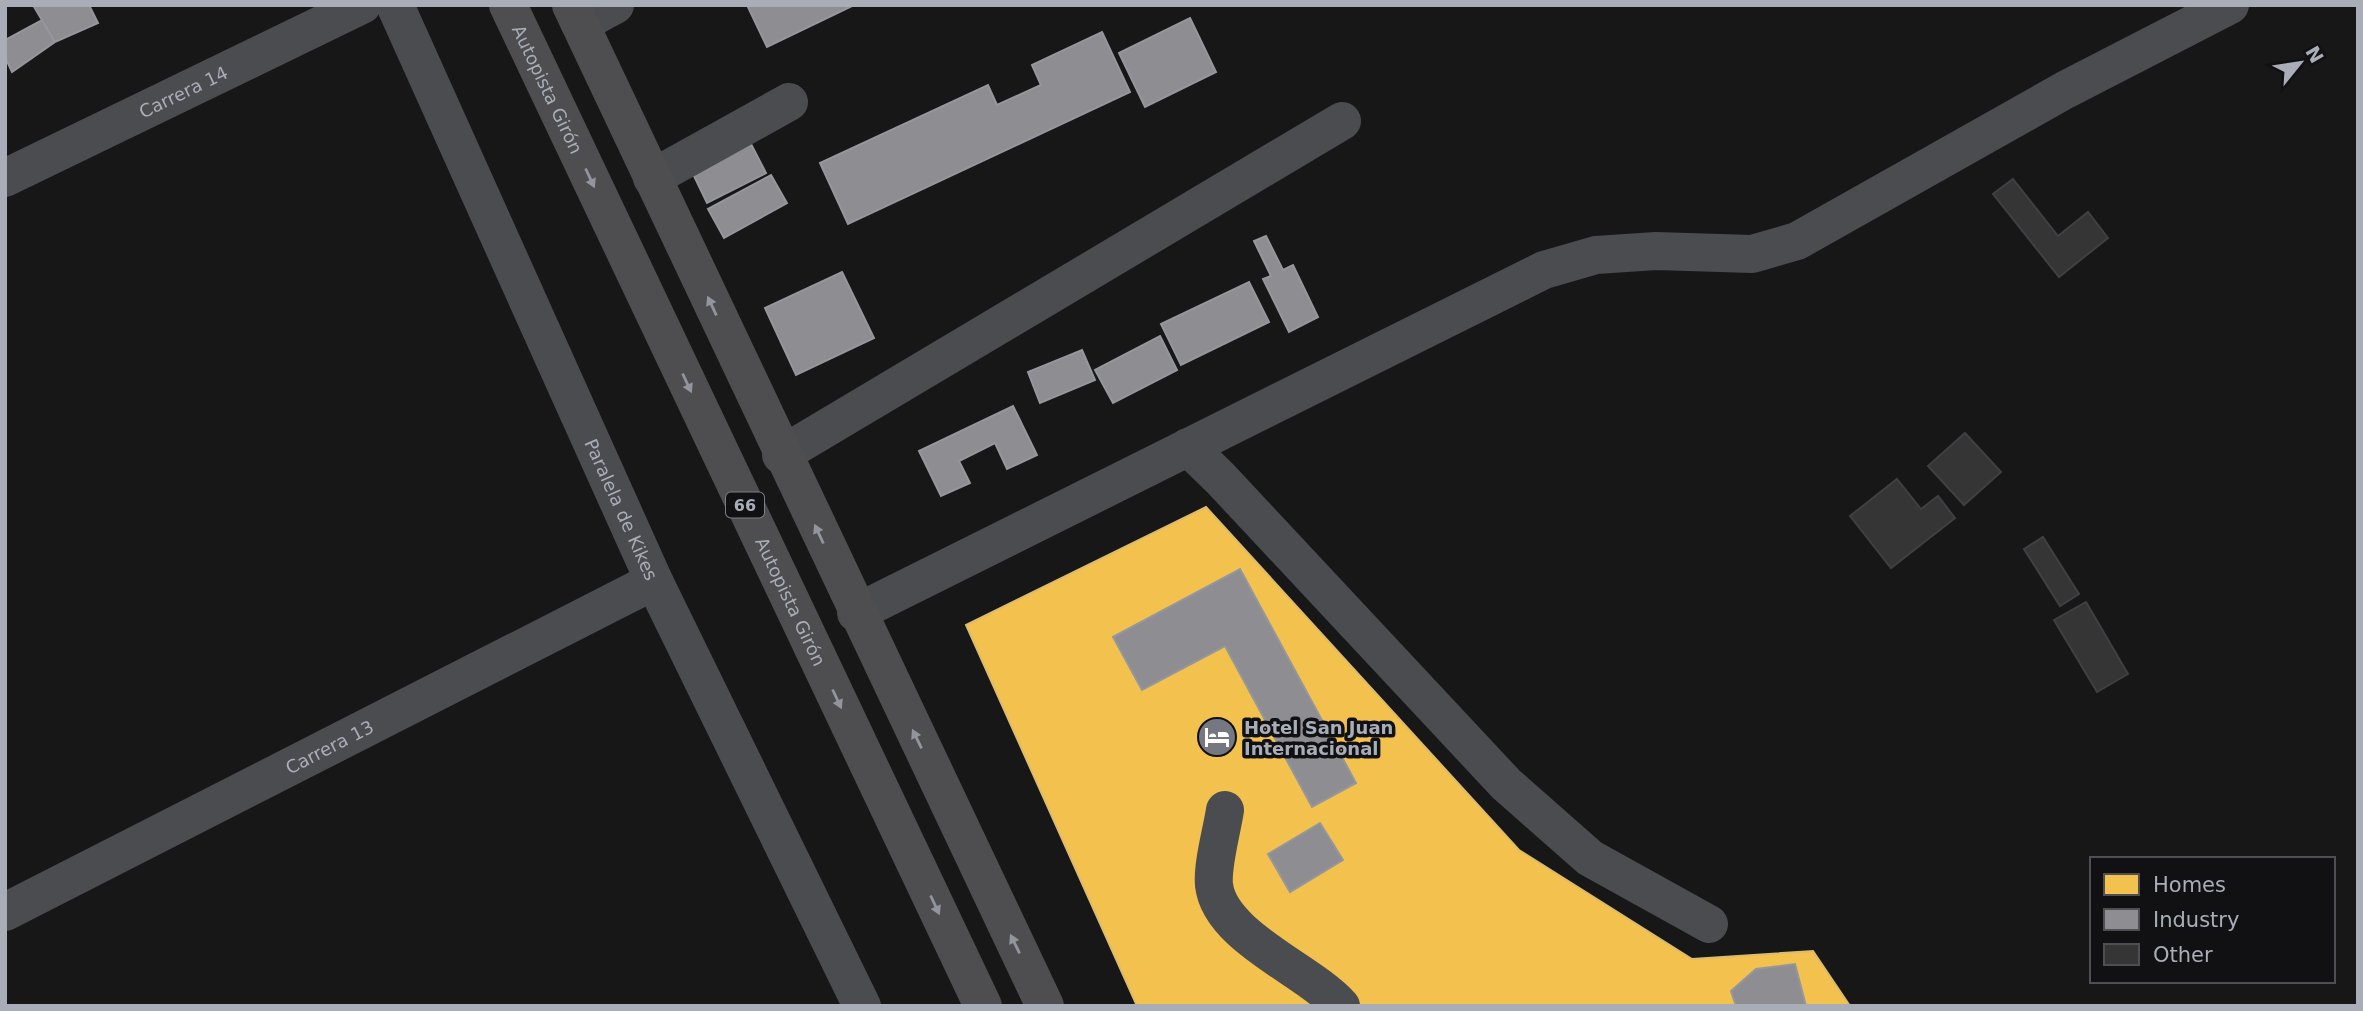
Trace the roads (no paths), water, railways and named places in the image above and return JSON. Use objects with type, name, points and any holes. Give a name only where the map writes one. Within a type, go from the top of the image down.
[{"type":"highway","name":"Autopista Girón","points":[[508,5],[983,1006]]},
{"type":"highway","points":[[576,15],[856,613],[1045,1006]]},
{"type":"street","name":"Carrera 14","points":[[5,178],[362,5]]},
{"type":"street","name":"Paralela de Kikes","points":[[395,5],[654,581],[862,1006]]},
{"type":"street","points":[[576,15],[615,5]]},
{"type":"street","points":[[856,613],[1544,270],[1596,255],[1656,251],[1752,254],[1797,242],[2065,90],[2230,5]]},
{"type":"street","points":[[652,178],[789,102]]},
{"type":"street","points":[[781,454],[1342,121]]},
{"type":"street","points":[[1188,447],[1506,785],[1590,858],[1709,924]]},
{"type":"street","name":"Carrera 13","points":[[5,912],[654,581]]},
{"type":"street","points":[[1225,810],[1214,885],[1221,902],[1238,928],[1341,1006]]},
{"type":"place","name":"Hotel San Juan Internacional","points":[[1217,737]]}]
